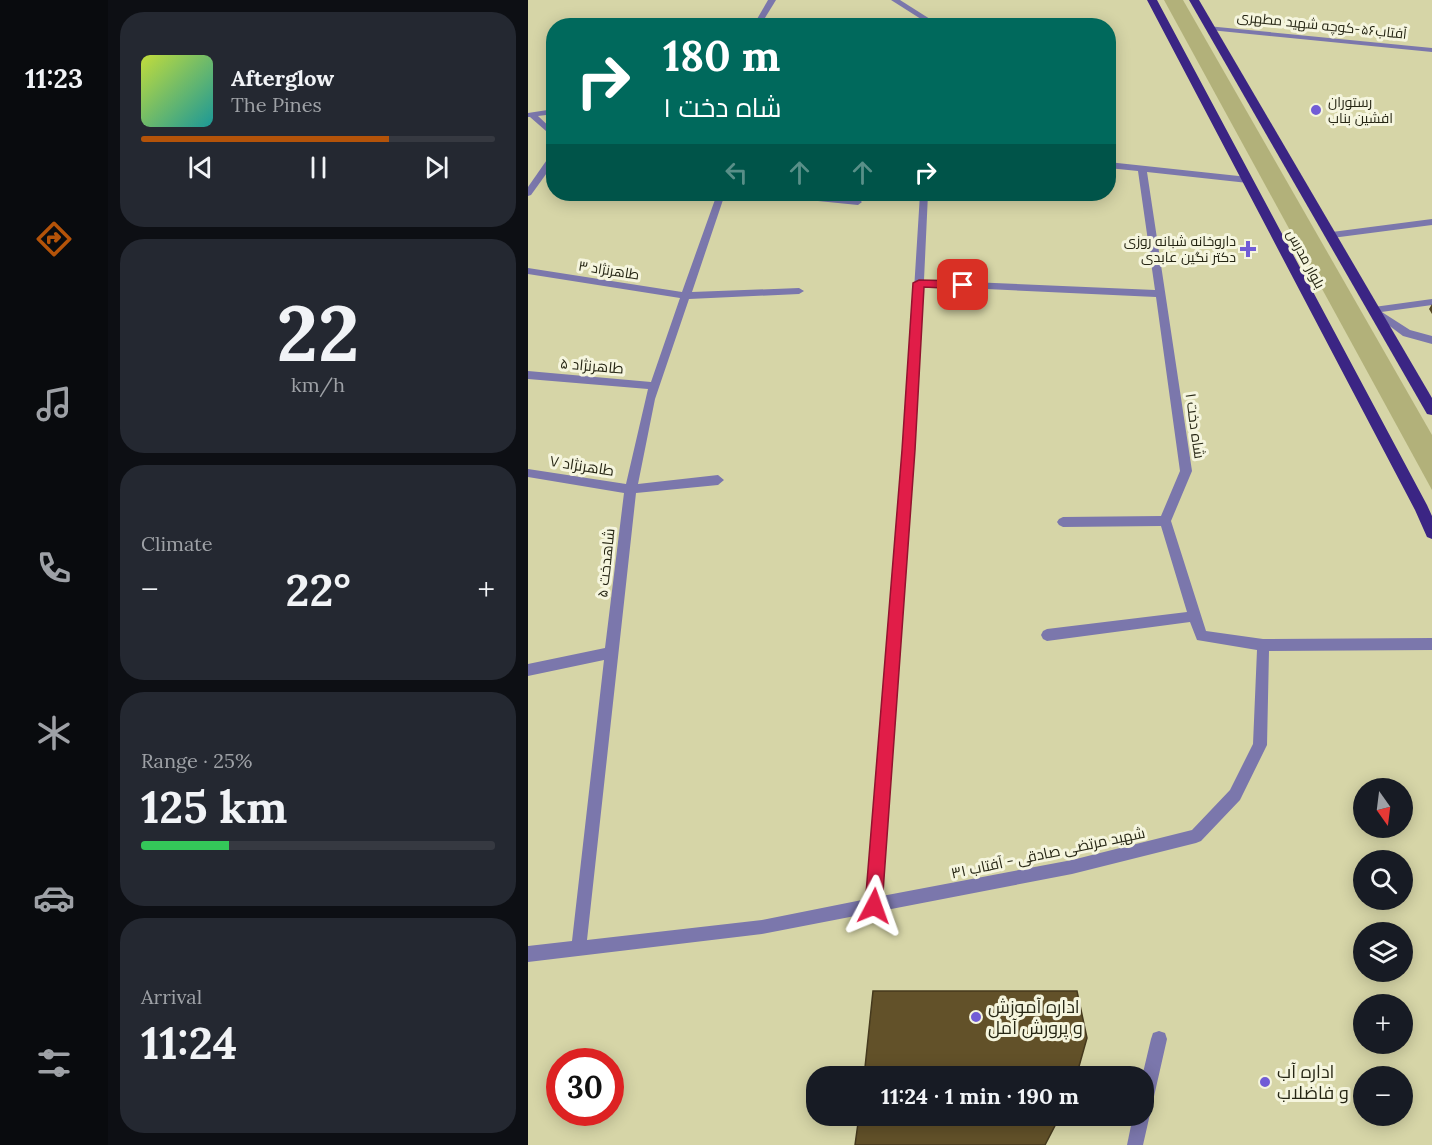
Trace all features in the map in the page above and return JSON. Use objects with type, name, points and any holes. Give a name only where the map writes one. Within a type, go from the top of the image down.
[{"type":"main road","name":"بلوار مدرس","points":[[1152,0],[1422,509],[1432,533]]},
{"type":"main road","points":[[1194,0],[1432,410]]},
{"type":"street","points":[[761,18],[772,0]]},
{"type":"street","points":[[895,0],[925,18]]},
{"type":"street","name":"آفتاب۵۶-كوچه شهيد مطهری","points":[[1210,28],[1432,50]]},
{"type":"street","points":[[530,115],[546,112]]},
{"type":"street","points":[[530,115],[546,129]]},
{"type":"street","points":[[1116,165],[1248,180]]},
{"type":"street","points":[[528,193],[546,167]]},
{"type":"street","name":"شاه دخت ۱","points":[[1142,169],[1186,471],[1165,521]]},
{"type":"street","name":"شاهدخت ۵","points":[[579,948],[631,489],[654,386],[719,201]]},
{"type":"street","points":[[848,201],[858,202]]},
{"type":"street","points":[[874,906],[909,450],[924,201]]},
{"type":"street","points":[[1332,235],[1432,222]]},
{"type":"street","name":"طاهرنژاد ۳","points":[[528,271],[687,296],[799,291]]},
{"type":"street","points":[[919,283],[1161,294]]},
{"type":"street","points":[[1374,310],[1432,302]]},
{"type":"street","points":[[1374,310],[1407,333],[1432,340]]},
{"type":"street","name":"طاهرنژاد ۵","points":[[528,375],[654,386]]},
{"type":"street","name":"طاهرنژاد ۷","points":[[528,473],[631,489],[718,480]]},
{"type":"street","points":[[1063,522],[1165,521],[1201,636],[1263,645],[1432,644]]},
{"type":"street","points":[[1047,635],[1195,616]]},
{"type":"street","name":"شهید مرتضی صادقی - آفتاب ۳۱","points":[[528,954],[762,927],[1072,867],[1196,836],[1235,795],[1260,745],[1263,645]]},
{"type":"street","points":[[528,670],[611,653]]},
{"type":"street","points":[[1153,1066],[1159,1039]]},
{"type":"street","points":[[1135,1145],[1139,1126]]},
{"type":"shaded area","points":[[1164,0],[1183,0],[1432,435],[1432,490]]},
{"type":"building","name":"اداره آموزش و پرورش آمل","points":[[873,991],[1077,991],[1087,1038],[1079,1066],[865,1066]]},
{"type":"building","points":[[858,1126],[1055,1126],[1045,1145],[855,1145]]},
{"type":"place","name":"رستوران افشین بناب","points":[[1316,110]]},
{"type":"place","name":"داروخانه شبانه روزی دکتر نگین عابدی","points":[[1248,249]]},
{"type":"place","name":"اداره آموزش و پرورش آمل","points":[[976,1017]]},
{"type":"place","name":"اداره آب و فاضلاب","points":[[1265,1082]]},
{"type":"route","points":[[874,906],[886,719],[909,450],[919,283],[963,285]]}]
